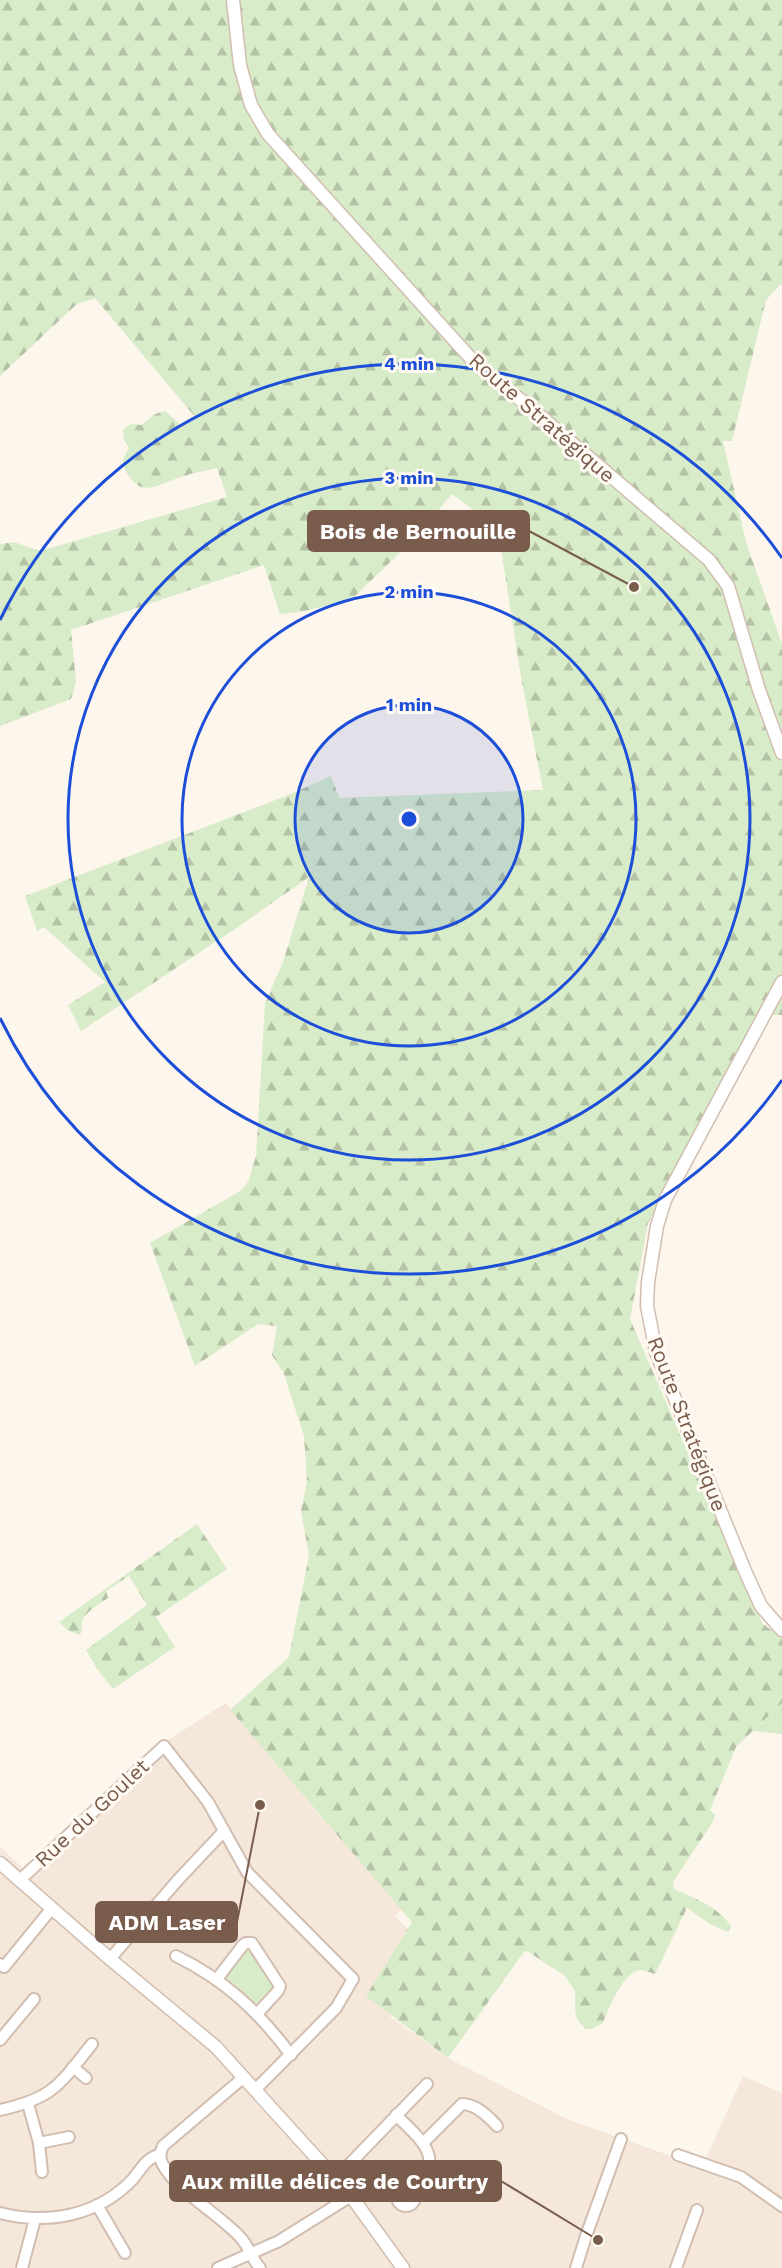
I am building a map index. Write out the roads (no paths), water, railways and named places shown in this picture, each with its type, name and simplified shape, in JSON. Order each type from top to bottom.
[{"type":"street","name":"Route Stratégique","points":[[233,0],[240,65],[251,105],[268,134],[475,363],[709,560],[728,586],[759,690],[782,753]]},
{"type":"street","name":"Route Stratégique","points":[[782,982],[665,1200],[652,1248],[647,1306],[656,1352],[742,1563],[761,1606],[782,1630]]},
{"type":"street","name":"Rue du Goulet","points":[[20,1880],[164,1746],[208,1802],[224,1831]]},
{"type":"street","points":[[110,1959],[177,1881],[224,1831],[247,1872],[353,1979],[336,2008],[255,2090]]},
{"type":"street","points":[[0,1863],[110,1959],[206,2038],[336,2178],[403,2268]]},
{"type":"street","points":[[0,1964],[4,1967],[52,1908]]},
{"type":"street","points":[[217,1979],[243,1945],[246,1942],[252,1943],[280,1986],[257,2014]]},
{"type":"street","points":[[176,1956],[217,1979],[257,2014],[291,2055]]},
{"type":"street","points":[[0,2040],[34,1999]]},
{"type":"street","points":[[0,2110],[28,2103],[52,2091],[92,2044]]},
{"type":"street","points":[[73,2067],[86,2078]]},
{"type":"street","points":[[244,2077],[163,2146],[160,2155],[161,2162],[175,2179],[243,2240],[249,2254],[261,2268]]},
{"type":"street","points":[[336,2178],[427,2084]]},
{"type":"street","points":[[28,2103],[39,2143],[42,2172]]},
{"type":"street","points":[[424,2142],[462,2104],[486,2114],[497,2126]]},
{"type":"street","points":[[396,2115],[424,2142],[429,2154],[429,2169],[422,2183],[412,2191]]},
{"type":"street","points":[[39,2143],[69,2137]]},
{"type":"street","points":[[576,2268],[621,2139]]},
{"type":"street","points":[[0,2213],[35,2218],[71,2215],[97,2205],[124,2187],[151,2157],[160,2155]]},
{"type":"street","points":[[678,2155],[741,2176],[782,2206]]},
{"type":"street","points":[[218,2268],[279,2241],[351,2196]]},
{"type":"street","points":[[97,2205],[125,2253]]},
{"type":"street","points":[[676,2268],[697,2210]]},
{"type":"street","points":[[22,2268],[35,2218]]},
{"type":"place","name":"Bois de Bernouille","points":[[634,587]]},
{"type":"place","name":"ADM Laser","points":[[260,1805]]},
{"type":"place","name":"Aux mille délices de Courtry","points":[[598,2240]]}]
